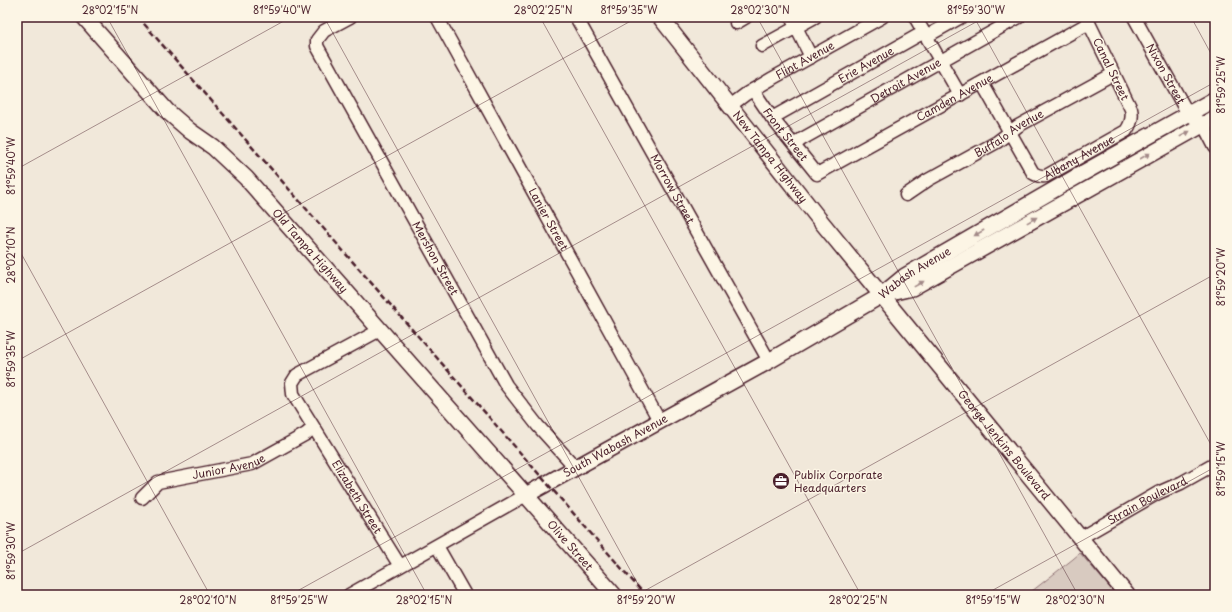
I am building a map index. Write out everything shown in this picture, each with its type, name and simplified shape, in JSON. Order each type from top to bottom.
[{"type":"main road","name":"Old Tampa Highway","points":[[84,17],[167,111],[190,131],[213,147],[246,178],[526,495]]},
{"type":"main road","name":"New Tampa Highway","points":[[660,17],[819,219],[882,295]]},
{"type":"main road","name":"Wabash Avenue","points":[[882,295],[905,276],[1215,99]]},
{"type":"main road","name":"Wabash Avenue","points":[[882,295],[912,288],[1209,121]]},
{"type":"main road","points":[[1083,173],[1091,187]]},
{"type":"main road","name":"South Wabash Avenue","points":[[526,495],[769,361],[882,295]]},
{"type":"main road","name":"George Jenkins Boulevard","points":[[882,295],[1127,595]]},
{"type":"main road","name":"Olive Street","points":[[526,495],[614,595]]},
{"type":"street","name":"Mershon Street","points":[[350,17],[324,31],[317,40],[317,46],[506,386],[538,426],[576,468]]},
{"type":"street","name":"Lanier Street","points":[[437,17],[660,422]]},
{"type":"street","name":"Morrow Street","points":[[576,17],[769,361]]},
{"type":"street","points":[[762,46],[793,22],[815,17]]},
{"type":"street","name":"Flint Avenue","points":[[730,106],[753,90],[882,17]]},
{"type":"street","points":[[915,17],[942,61],[960,95]]},
{"type":"street","name":"Erie Avenue","points":[[772,118],[917,36],[924,33],[929,35],[961,17]]},
{"type":"street","name":"Detroit Avenue","points":[[794,145],[802,139],[1019,17]]},
{"type":"street","name":"Nixon Street","points":[[1134,17],[1188,114],[1209,121]]},
{"type":"street","name":"Canal Street","points":[[1087,20],[1131,109],[1131,122]]},
{"type":"street","name":"Camden Avenue","points":[[820,173],[982,83],[1087,20]]},
{"type":"street","points":[[793,22],[811,57]]},
{"type":"street","name":"Buffalo Avenue","points":[[906,195],[928,180],[997,142],[1010,132],[1113,74]]},
{"type":"street","name":"Albany Avenue","points":[[982,83],[1033,173],[1042,177],[1126,131],[1131,122]]},
{"type":"street","name":"Front Street","points":[[753,90],[772,118],[817,174],[820,173]]},
{"type":"street","points":[[1209,121],[1215,147]]},
{"type":"street","name":"Elizabeth Street","points":[[380,330],[296,375],[293,380],[292,387],[293,394],[400,566]]},
{"type":"street","name":"Junior Avenue","points":[[142,498],[158,482],[252,464],[314,428]]},
{"type":"street","name":"Strain Boulevard","points":[[1080,538],[1215,464]]},
{"type":"street","name":"South Wabash Avenue","points":[[349,595],[526,495]]},
{"type":"street","points":[[438,546],[465,595]]},
{"type":"shaded area","points":[[1080,553],[1116,595],[1027,595],[1073,559]]},
{"type":"railway","points":[[138,17],[645,595]]},
{"type":"place","name":"Publix Corporate Headquarters","points":[[781,481]]}]
